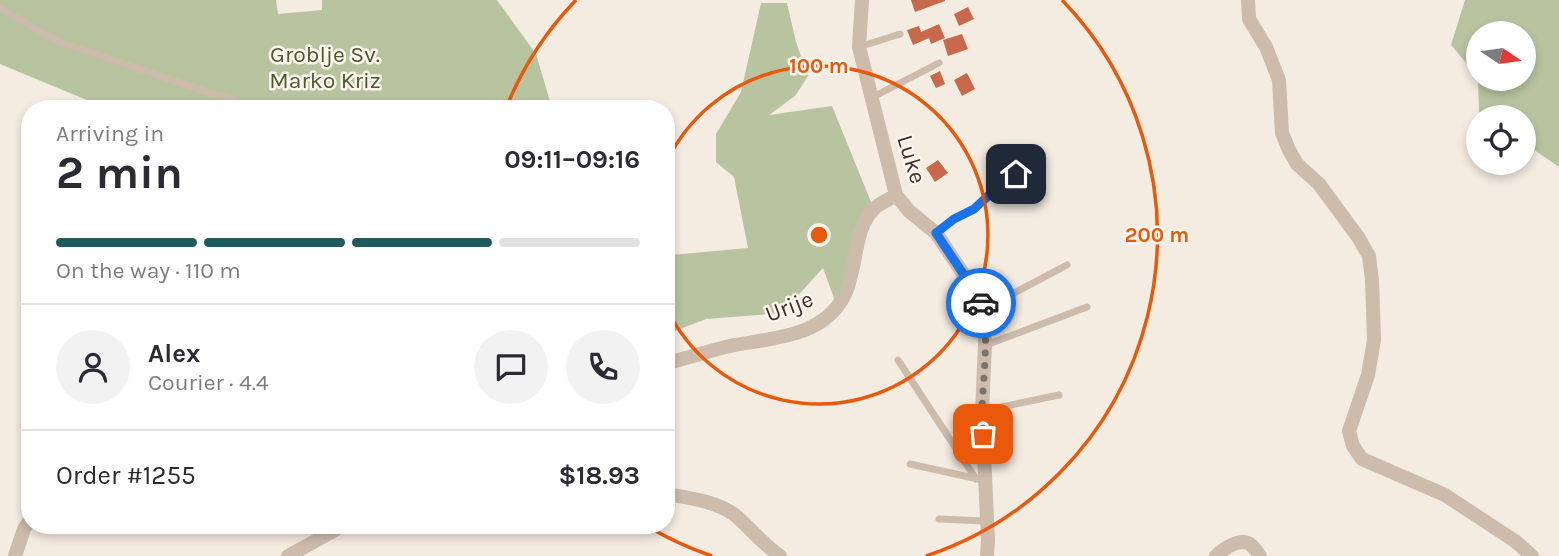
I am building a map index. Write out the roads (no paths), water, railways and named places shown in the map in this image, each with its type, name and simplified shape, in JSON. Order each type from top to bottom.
[{"type":"street","name":"Luke","points":[[862,0],[859,47],[896,195],[909,211],[936,233],[984,309],[981,480],[988,556]]},
{"type":"street","points":[[1248,0],[1249,19],[1266,47],[1279,80],[1282,133],[1289,150],[1297,164],[1319,184],[1369,256],[1374,340],[1368,374],[1349,431],[1353,446],[1362,459],[1445,495],[1516,541],[1532,556]]},
{"type":"street","name":"Urije","points":[[675,361],[729,347],[786,337],[812,327],[830,316],[848,288],[861,232],[868,217],[877,206],[896,195]]},
{"type":"street","points":[[675,496],[711,503],[733,514],[780,556]]},
{"type":"street","points":[[15,556],[22,534]]},
{"type":"street","points":[[288,556],[328,534]]},
{"type":"street","points":[[1216,556],[1237,543],[1246,542],[1260,556]]},
{"type":"lane","points":[[0,8],[57,41],[234,99]]},
{"type":"lane","points":[[859,47],[900,34]]},
{"type":"lane","points":[[871,98],[939,64]]},
{"type":"lane","points":[[936,233],[954,219],[974,209],[1016,174]]},
{"type":"lane","points":[[984,309],[1067,265]]},
{"type":"lane","points":[[985,345],[1087,307]]},
{"type":"lane","points":[[898,360],[981,480]]},
{"type":"lane","points":[[982,411],[1059,395]]},
{"type":"lane","points":[[910,464],[981,480]]},
{"type":"lane","points":[[939,519],[986,521]]},
{"type":"park label","name":"Groblje Sv. Marko Kriz","points":[[325,67]]}]
